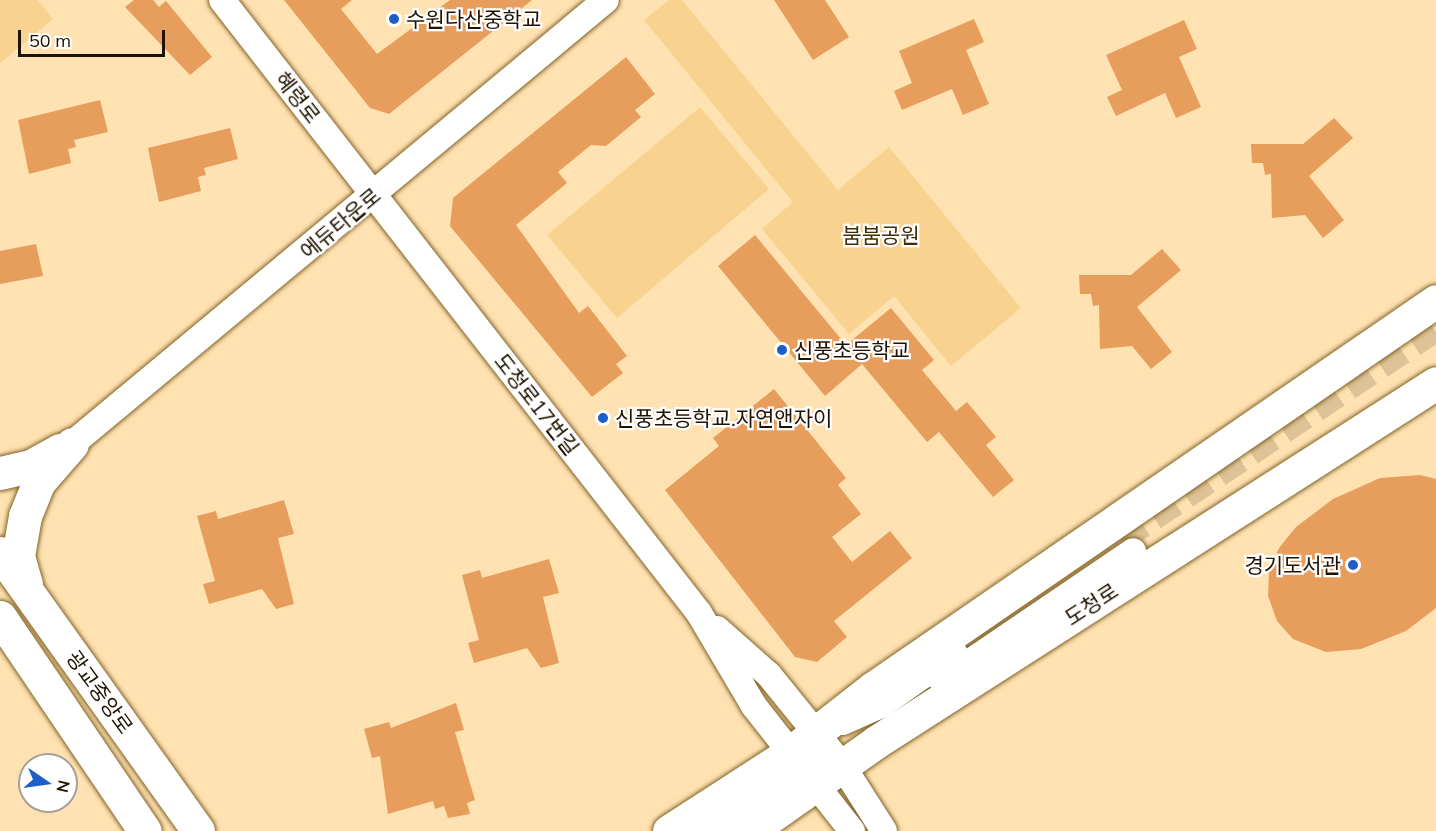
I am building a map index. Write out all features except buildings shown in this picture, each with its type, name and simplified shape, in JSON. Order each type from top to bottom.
[{"type":"main road","name":"도청로","points":[[830,751],[873,688],[1436,301]]},
{"type":"main road","name":"도청로","points":[[750,831],[802,770],[830,751],[1436,383]]},
{"type":"main road","points":[[0,473],[31,466],[72,444]]},
{"type":"main road","points":[[28,591],[18,556],[25,516],[39,482],[72,444]]},
{"type":"main road","name":"광교중앙로","points":[[0,553],[198,831]]},
{"type":"main road","name":"광교중앙로","points":[[0,617],[145,831]]},
{"type":"main road","points":[[669,831],[802,770]]},
{"type":"street","name":"혜령로","points":[[222,0],[375,195]]},
{"type":"street","name":"에듀타운로","points":[[72,444],[375,195],[606,0]]},
{"type":"street","name":"도청로17번길","points":[[375,195],[699,613],[754,706],[852,831]]},
{"type":"street","points":[[830,751],[881,705],[1127,545]]},
{"type":"street","name":"도청로17번길","points":[[699,613],[769,675],[830,751],[884,831]]},
{"type":"street","points":[[710,831],[802,770]]},
{"type":"green space","points":[[0,0],[38,0],[53,19],[0,63]]},
{"type":"green space","name":"붐붐공원","points":[[669,0],[682,0],[838,190],[889,147],[1021,308],[951,366],[894,296],[849,334],[762,229],[793,202],[644,20]]},
{"type":"green space","points":[[700,107],[769,189],[617,318],[547,235]]},
{"type":"tunnel","points":[[1121,539],[1436,329]]},
{"type":"place","name":"수원다산중학교","points":[[394,19]]},
{"type":"place","name":"신풍초등학교","points":[[782,350]]},
{"type":"place","name":"신풍초등학교.자연앤자이","points":[[603,418]]},
{"type":"place","name":"경기도서관","points":[[1353,565]]}]
